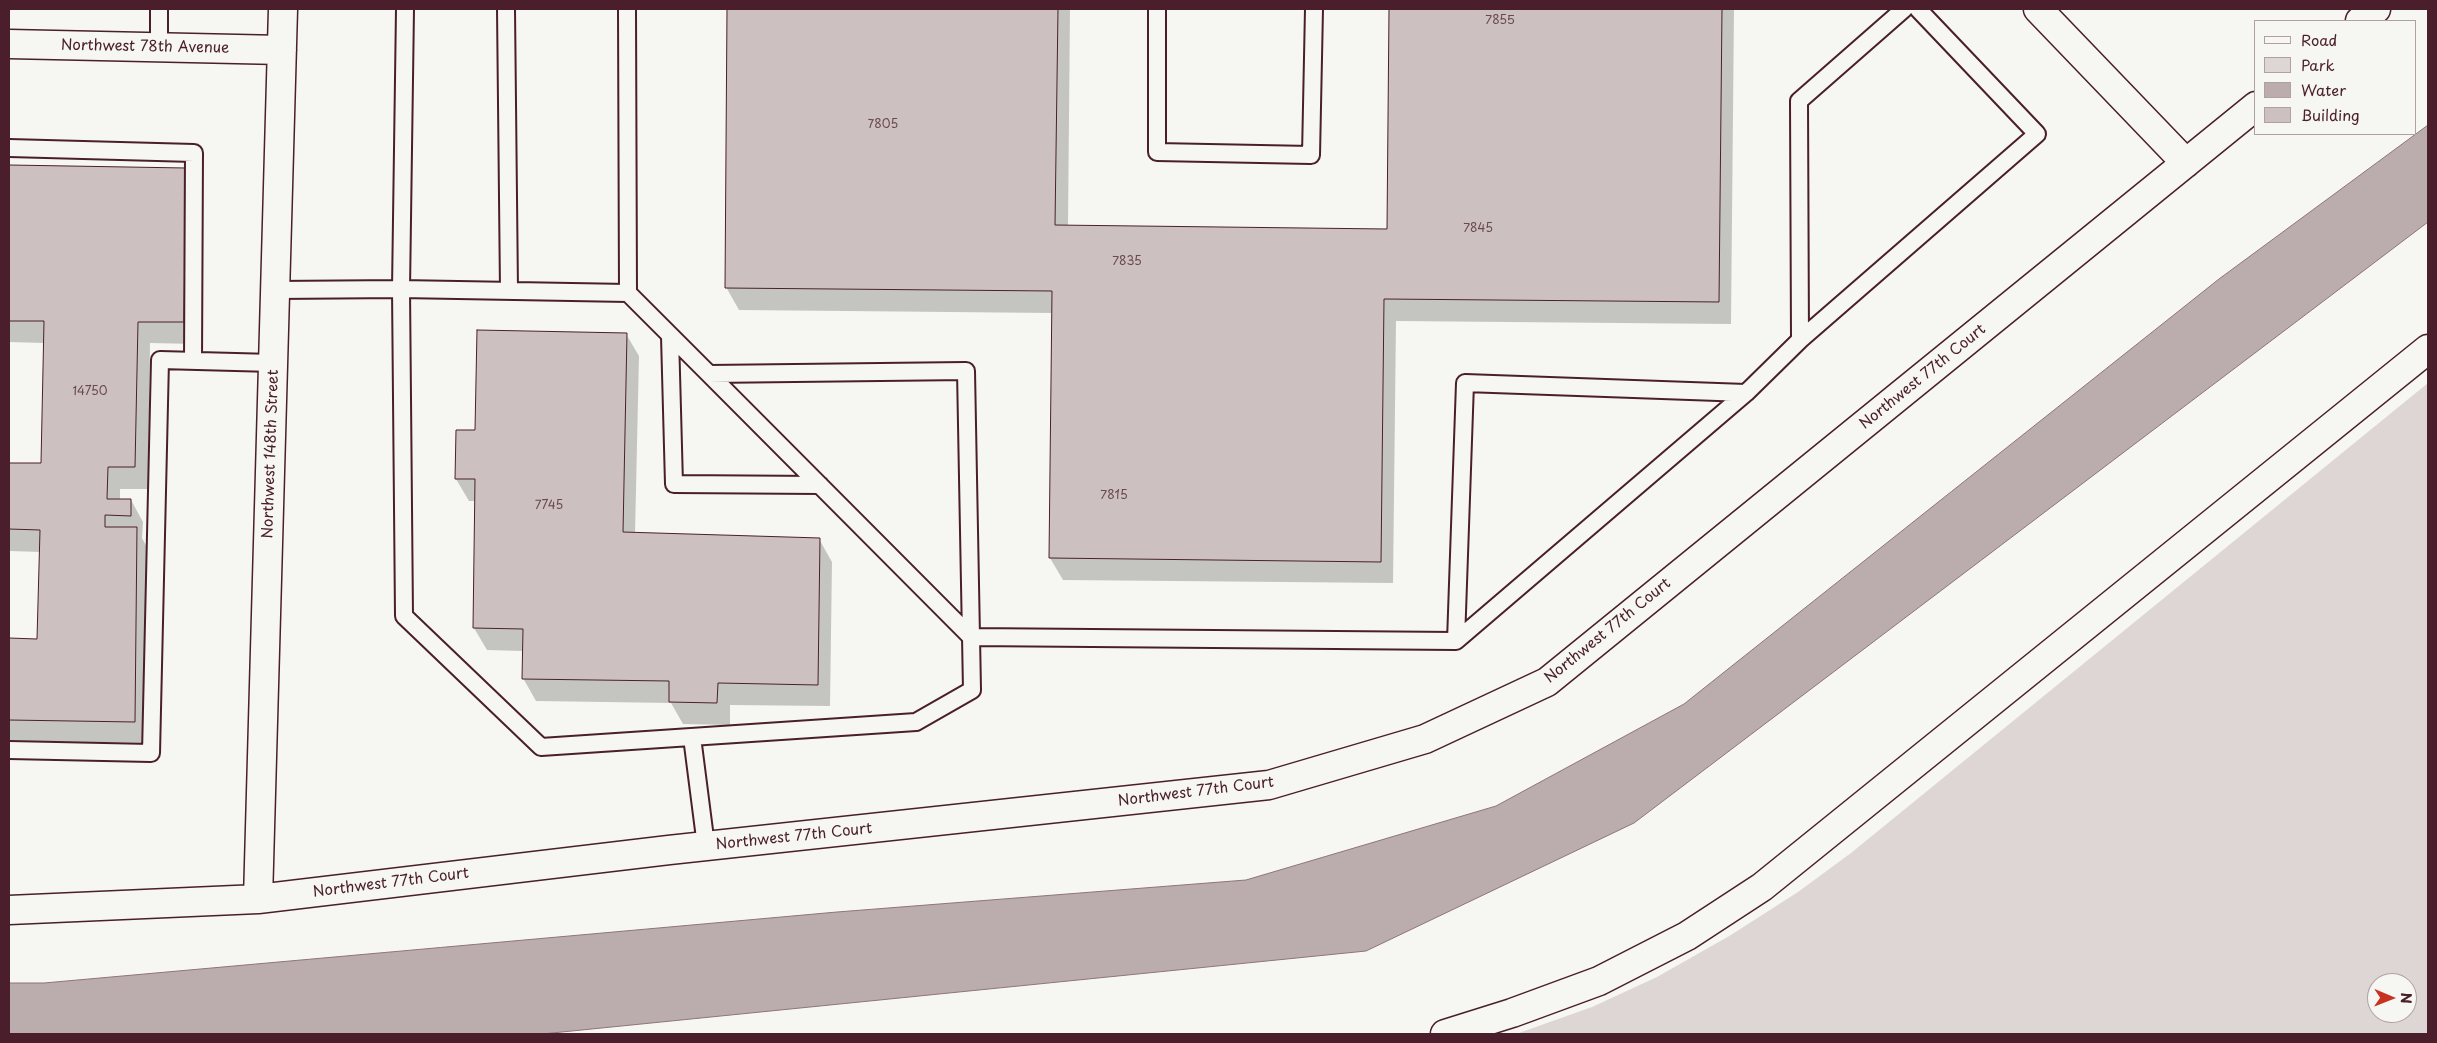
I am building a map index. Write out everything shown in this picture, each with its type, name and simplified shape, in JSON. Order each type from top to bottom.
[{"type":"main road","name":"Northwest 148th Street","points":[[258,899],[283,9]]},
{"type":"main road","points":[[2038,9],[2186,163]]},
{"type":"main road","points":[[2361,20],[2376,9]]},
{"type":"main road","name":"Northwest 78th Avenue","points":[[9,44],[282,50]]},
{"type":"main road","name":"Northwest 77th Court","points":[[9,910],[258,899],[706,846],[1269,785],[1425,739],[1547,682],[2254,108]]},
{"type":"main road","points":[[1445,1034],[1512,1013],[1600,981],[1687,936],[1762,887],[2428,349]]},
{"type":"lane","points":[[159,9],[159,47]]},
{"type":"lane","points":[[405,9],[402,289],[404,616],[541,747],[916,722],[972,690],[966,371],[709,374]]},
{"type":"lane","points":[[506,9],[509,291]]},
{"type":"lane","points":[[627,9],[628,293],[971,637],[1456,641],[1746,393],[1800,340],[2037,134],[1918,9]]},
{"type":"lane","points":[[1157,9],[1157,152],[1311,155],[1314,9]]},
{"type":"lane","points":[[1800,340],[1799,101],[1904,9]]},
{"type":"lane","points":[[9,148],[194,153],[193,361]]},
{"type":"lane","points":[[275,290],[402,289],[628,293]]},
{"type":"lane","points":[[670,336],[674,484],[820,485]]},
{"type":"lane","points":[[9,750],[151,753],[160,360],[273,363]]},
{"type":"lane","points":[[1456,641],[1465,384],[1746,393]]},
{"type":"lane","points":[[692,737],[706,846]]},
{"type":"green space","points":[[2428,383],[2428,1034],[1516,1034],[1592,1007],[1657,977],[1731,935],[1798,892],[1851,853]]},
{"type":"water","points":[[2428,125],[2428,222],[1634,823],[1366,951],[542,1034],[9,1034],[9,983],[44,983],[837,912],[1246,880],[1496,806],[1684,704],[2219,279],[2414,135],[2417,135]]},
{"type":"building","points":[[727,9],[1058,9],[1055,225],[1387,229],[1389,9],[1722,9],[1719,302],[1384,299],[1381,562],[1049,558],[1052,291],[725,288]]},
{"type":"building","points":[[9,165],[186,168],[184,322],[138,322],[135,467],[108,467],[107,499],[131,499],[131,516],[105,515],[105,527],[137,527],[135,722],[9,720],[9,638],[37,639],[40,530],[9,529],[9,463],[41,463],[44,321],[9,321]]},
{"type":"building","points":[[477,330],[627,333],[623,532],[820,538],[818,685],[718,683],[717,703],[669,702],[669,681],[522,679],[523,629],[473,628],[475,479],[455,479],[456,430],[475,430]]}]
